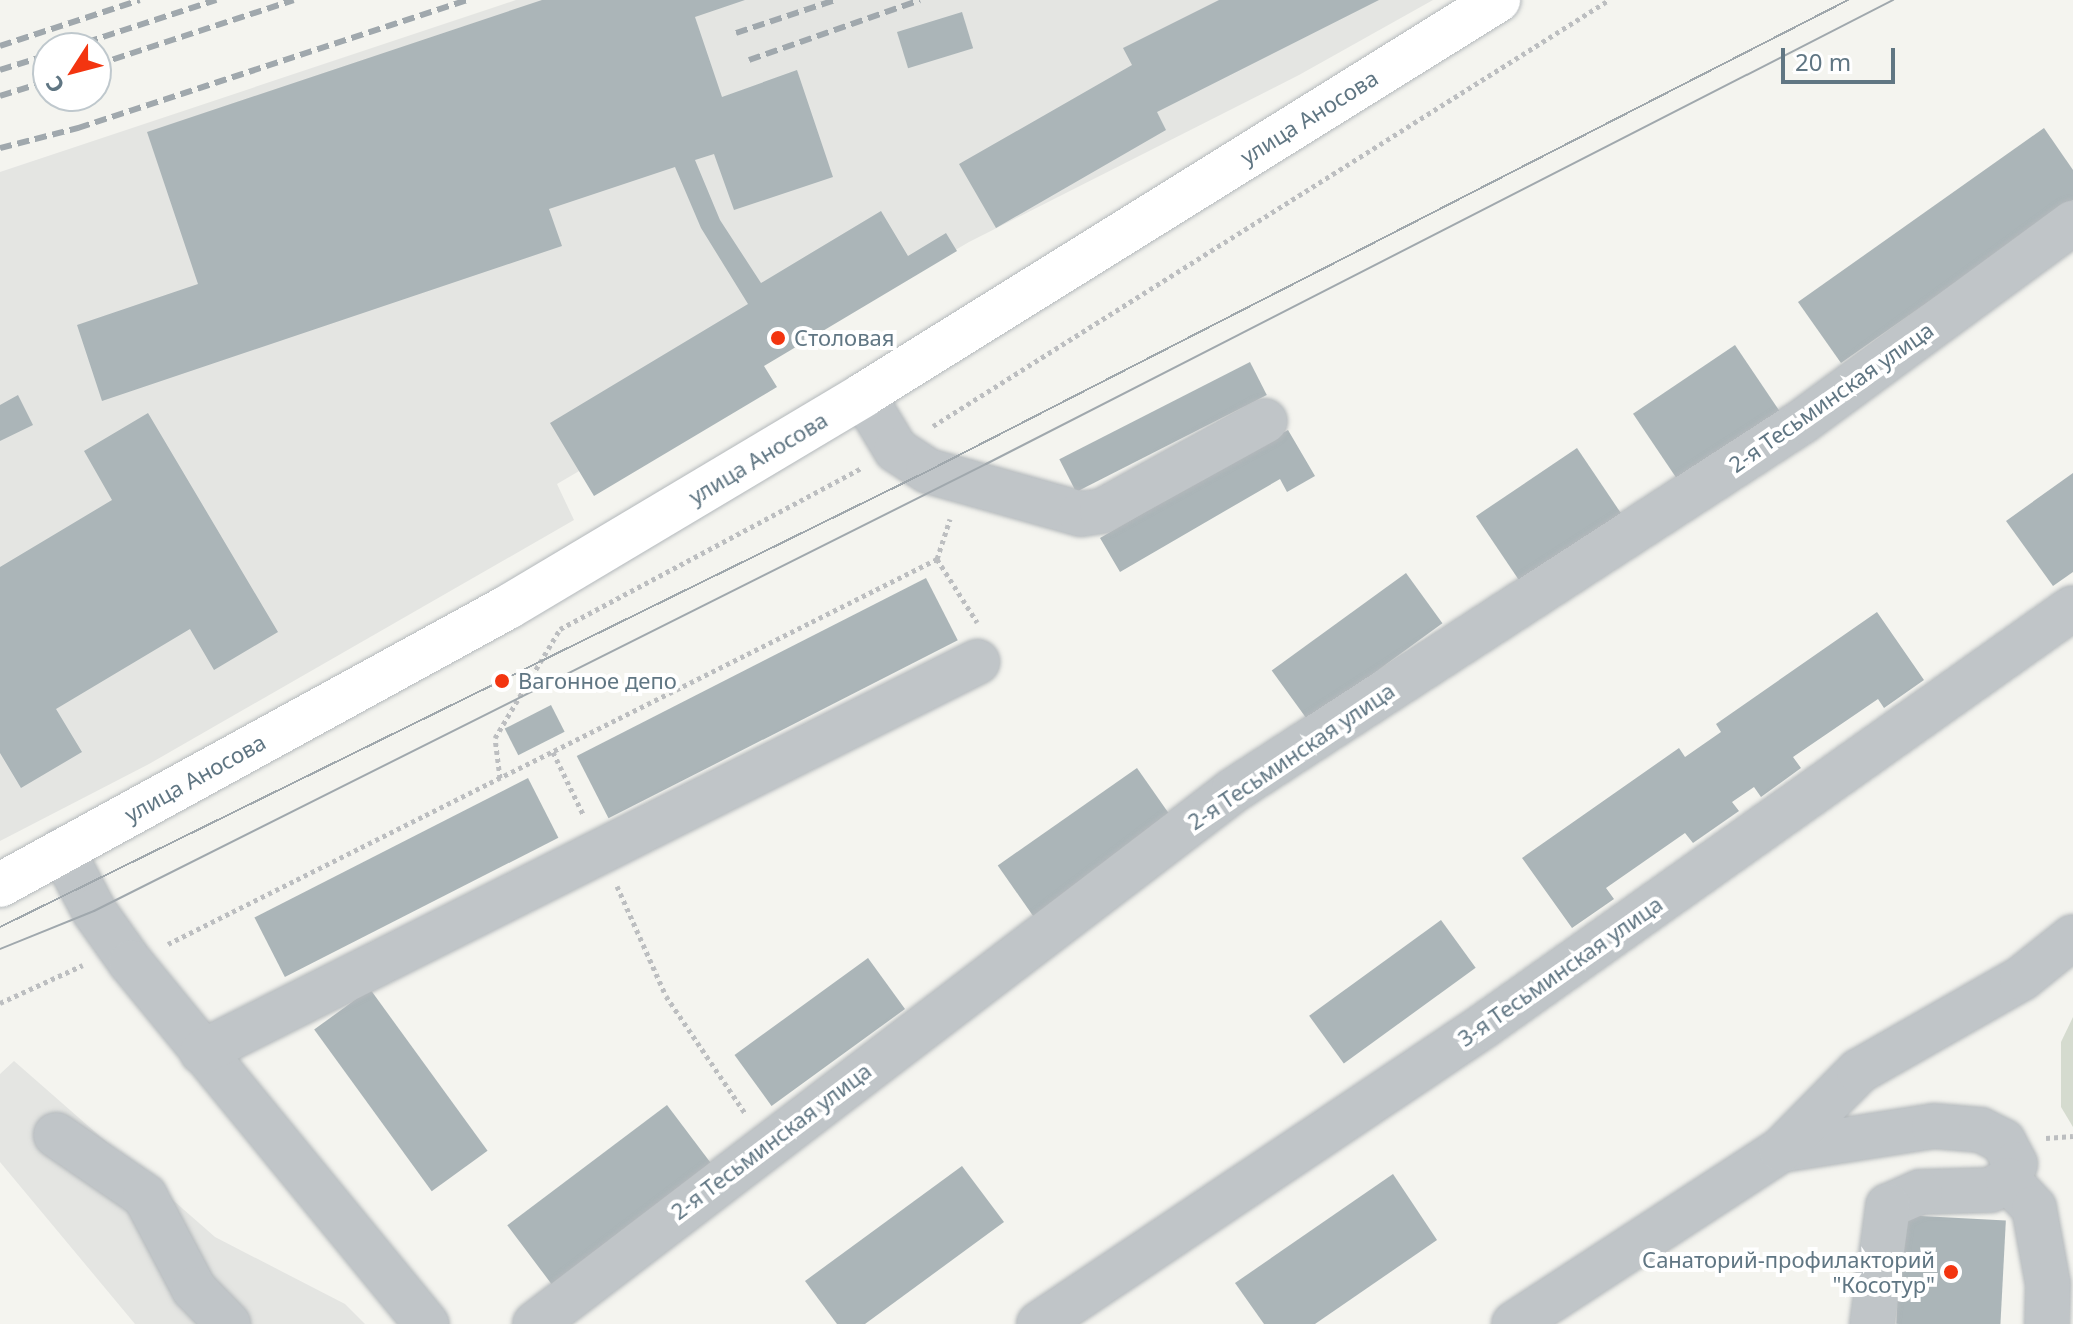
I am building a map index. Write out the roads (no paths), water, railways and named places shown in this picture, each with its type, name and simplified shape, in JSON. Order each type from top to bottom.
[{"type":"main road","name":"улица Аносова","points":[[0,885],[508,607],[863,395],[1498,0]]},
{"type":"street","name":"2-я Тесьминская улица","points":[[535,1324],[1234,790],[1803,421],[2073,223]]},
{"type":"street","points":[[863,395],[896,450],[928,471],[1081,514],[1102,511],[1265,421]]},
{"type":"street","name":"3-я Тесьминская улица","points":[[1039,1324],[1482,1027],[2073,608]]},
{"type":"street","points":[[202,1052],[977,662]]},
{"type":"street","points":[[62,850],[94,911],[131,963],[427,1324]]},
{"type":"street","points":[[1514,1324],[1781,1150],[1859,1071],[2022,978],[2073,937]]},
{"type":"street","points":[[1781,1150],[1934,1126],[1981,1130],[2003,1141],[2015,1164],[2008,1180],[1991,1190],[1920,1192],[1888,1206],[1879,1243],[1872,1324]]},
{"type":"street","points":[[56,1135],[145,1196],[194,1289],[228,1324]]},
{"type":"street","points":[[2008,1180],[2034,1208],[2048,1284],[2047,1324]]},
{"type":"tram line","points":[[0,927],[928,471],[1848,0]]},
{"type":"tram line","points":[[0,949],[94,911],[986,464],[1893,0]]},
{"type":"railway","points":[[0,46],[140,0]]},
{"type":"railway","points":[[112,34],[216,0]]},
{"type":"railway","points":[[112,60],[294,0]]},
{"type":"railway","points":[[0,148],[78,128],[468,0]]},
{"type":"railway","points":[[736,33],[835,0]]},
{"type":"railway","points":[[749,60],[920,0]]},
{"type":"railway","points":[[0,70],[32,60]]},
{"type":"railway","points":[[0,96],[32,86]]},
{"type":"place","name":"Столовая","points":[[778,338]]},
{"type":"place","name":"Вагонное депо","points":[[502,681]]},
{"type":"place","name":"Санаторий-профилакторий \"Косотур\"","points":[[1951,1272]]}]
